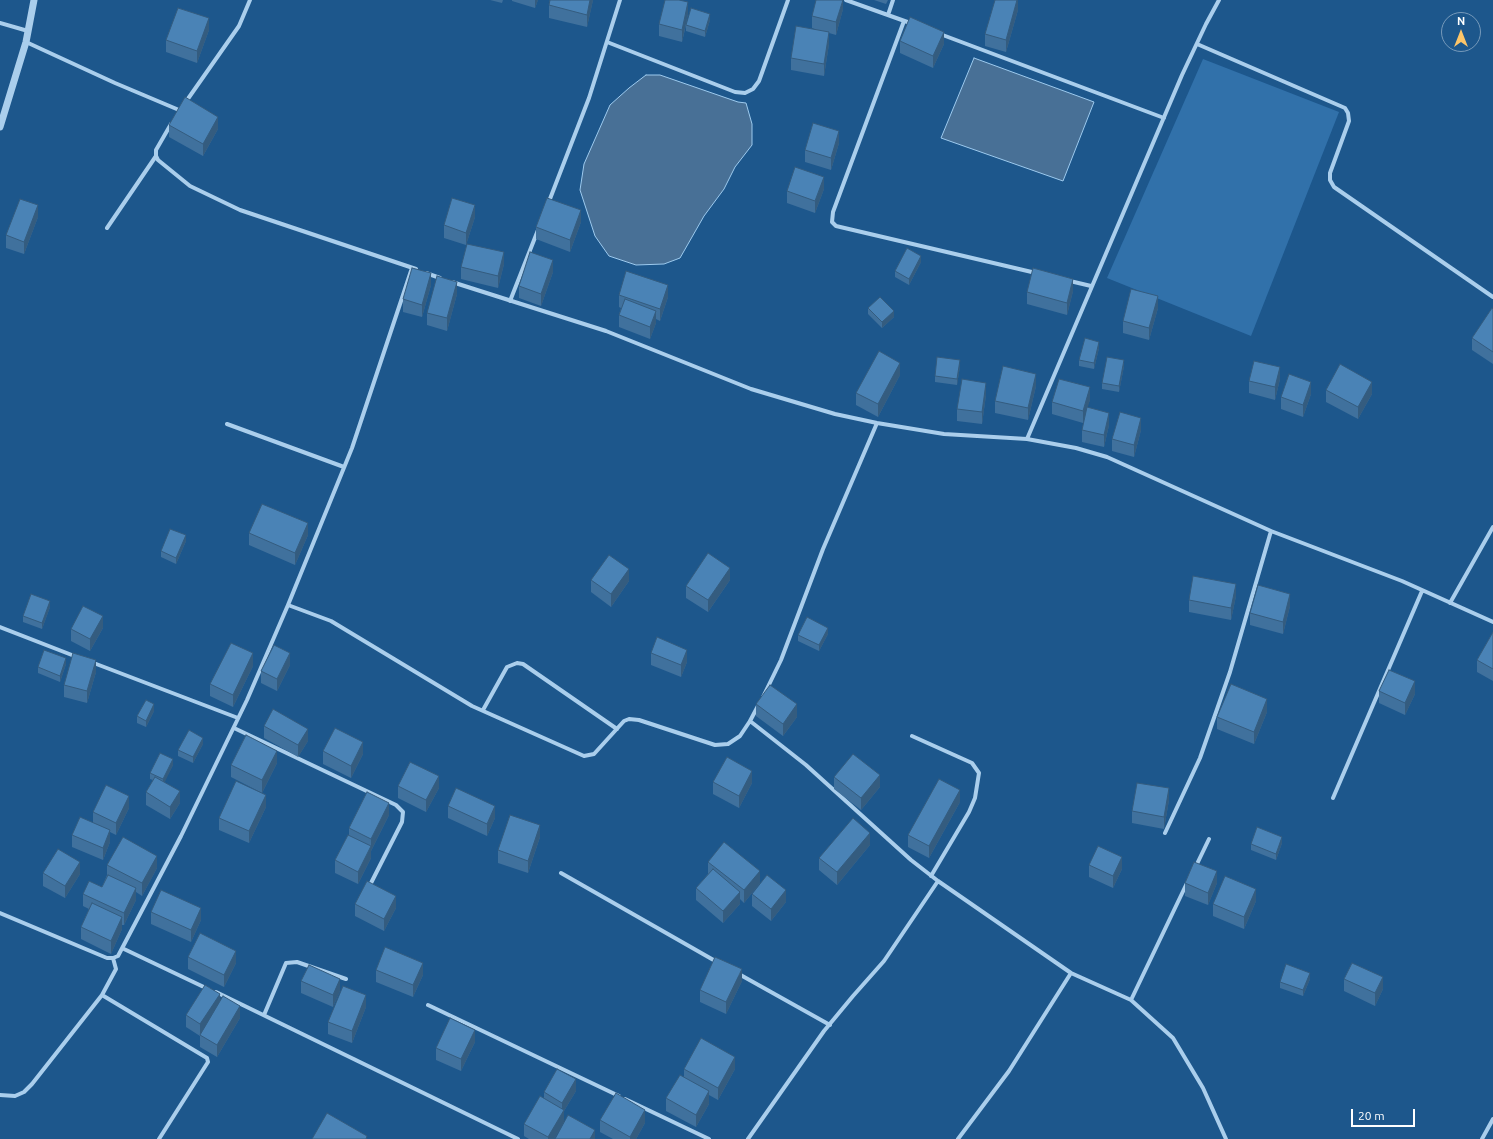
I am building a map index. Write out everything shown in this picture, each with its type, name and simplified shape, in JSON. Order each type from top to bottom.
[{"type":"street","points":[[0,127],[29,31],[34,0]]},
{"type":"street","points":[[250,0],[239,26],[179,110],[156,150],[158,160],[190,186],[240,210],[510,301],[606,331],[751,389],[834,414],[944,434],[1026,438],[1076,448],[1107,457],[1271,531],[1422,591],[1493,622]]},
{"type":"street","points":[[547,207],[589,98],[620,0]]},
{"type":"street","points":[[607,42],[735,92],[745,93],[753,89],[759,81],[788,0]]},
{"type":"street","points":[[846,0],[919,27]]},
{"type":"street","points":[[888,15],[893,0]]},
{"type":"street","points":[[1026,438],[1090,286],[1164,118],[1206,24],[1219,0]]},
{"type":"street","points":[[904,21],[833,212],[832,222],[836,226],[1044,275]]},
{"type":"street","points":[[0,23],[29,31]]},
{"type":"street","points":[[934,32],[1164,118]]},
{"type":"street","points":[[26,42],[115,83],[179,110]]},
{"type":"street","points":[[1197,44],[1345,108],[1348,113],[1348,121],[1330,173],[1330,180],[1334,187],[1493,297]]},
{"type":"street","points":[[107,228],[156,156]]},
{"type":"street","points":[[510,301],[541,221]]},
{"type":"street","points":[[0,913],[107,958],[118,956],[124,949],[234,728],[288,605],[344,467],[412,268]]},
{"type":"street","points":[[1067,281],[1090,286]]},
{"type":"street","points":[[288,605],[331,621],[472,706],[584,756],[594,754],[624,721],[633,719],[715,745],[728,744],[740,736],[750,721],[781,660],[823,549],[877,423]]},
{"type":"street","points":[[227,424],[344,467]]},
{"type":"street","points":[[1450,603],[1493,527]]},
{"type":"street","points":[[1165,833],[1200,758],[1230,672],[1271,531]]},
{"type":"street","points":[[1333,798],[1422,591]]},
{"type":"street","points":[[0,627],[238,718]]},
{"type":"street","points":[[483,710],[507,667],[517,663],[523,664],[617,729]]},
{"type":"street","points":[[750,721],[806,765],[911,860],[931,876],[1071,973],[1131,1000],[1173,1038],[1203,1088],[1226,1139]]},
{"type":"street","points":[[234,728],[400,808],[402,812],[402,822],[370,885]]},
{"type":"street","points":[[912,736],[972,763],[979,773],[975,798],[969,812],[931,876]]},
{"type":"street","points":[[1192,874],[1209,839]]},
{"type":"street","points":[[561,873],[721,964]]},
{"type":"street","points":[[748,1139],[830,1025],[884,961],[938,881]]},
{"type":"street","points":[[1131,1000],[1188,881]]},
{"type":"street","points":[[124,949],[264,1015],[518,1139]]},
{"type":"street","points":[[0,1095],[14,1096],[24,1092],[102,995],[116,969],[113,958]]},
{"type":"street","points":[[264,1015],[286,963],[296,962],[346,979]]},
{"type":"street","points":[[734,972],[830,1025]]},
{"type":"street","points":[[958,1139],[1009,1071],[1071,973]]},
{"type":"street","points":[[102,995],[207,1058],[208,1062],[159,1139]]},
{"type":"street","points":[[428,1005],[709,1139]]},
{"type":"street","points":[[1482,1139],[1493,1119]]},
{"type":"shaded area","points":[[974,58],[1094,102],[1063,181],[941,138]]},
{"type":"shaded area","points":[[1203,59],[1339,112],[1251,336],[1107,278]]},
{"type":"shaded area","points":[[646,75],[660,75],[738,102],[746,103],[752,124],[752,145],[735,167],[724,189],[704,216],[680,258],[664,264],[636,265],[609,256],[595,236],[580,190],[584,164],[610,105]]},
{"type":"building","points":[[550,0],[590,0],[587,15],[549,5]]},
{"type":"building","points":[[665,0],[679,0],[688,2],[682,30],[659,24]]},
{"type":"building","points":[[816,0],[843,0],[836,22],[812,16]]},
{"type":"building","points":[[995,0],[1017,0],[1006,40],[985,34]]},
{"type":"building","points":[[178,8],[209,18],[197,51],[166,40]]},
{"type":"building","points":[[691,8],[710,14],[705,31],[686,25]]},
{"type":"building","points":[[910,17],[944,32],[933,56],[900,41]]},
{"type":"building","points":[[796,26],[829,32],[824,64],[791,58]]},
{"type":"building","points":[[185,97],[218,117],[203,144],[169,125]]},
{"type":"building","points":[[813,123],[839,131],[831,158],[805,150]]},
{"type":"building","points":[[795,167],[824,177],[815,201],[787,191]]},
{"type":"building","points":[[452,198],[475,205],[466,233],[444,225]]},
{"type":"building","points":[[547,198],[581,210],[570,240],[536,227]]},
{"type":"building","points":[[20,199],[38,205],[24,242],[6,235]]},
{"type":"building","points":[[467,244],[504,252],[498,276],[461,267]]},
{"type":"building","points":[[907,248],[921,256],[909,279],[895,271]]},
{"type":"building","points":[[530,252],[553,260],[541,294],[519,286]]},
{"type":"building","points":[[412,268],[431,273],[422,305],[403,299]]},
{"type":"building","points":[[1033,268],[1073,279],[1067,303],[1027,292]]},
{"type":"building","points":[[626,271],[668,285],[660,309],[619,295]]},
{"type":"building","points":[[437,276],[457,282],[447,318],[427,313]]},
{"type":"building","points":[[1131,289],[1158,296],[1149,328],[1123,321]]},
{"type":"building","points":[[880,297],[894,311],[882,322],[868,308]]},
{"type":"building","points":[[625,299],[656,311],[650,327],[619,315]]},
{"type":"building","points":[[1492,308],[1493,309],[1493,352],[1472,338]]},
{"type":"building","points":[[1085,338],[1099,342],[1094,363],[1079,360]]},
{"type":"building","points":[[879,351],[900,363],[878,404],[856,393]]},
{"type":"building","points":[[937,357],[960,360],[957,379],[935,376]]},
{"type":"building","points":[[1107,357],[1124,360],[1119,386],[1102,383]]},
{"type":"building","points":[[1254,361],[1280,367],[1275,387],[1249,381]]},
{"type":"building","points":[[1340,364],[1372,382],[1358,407],[1326,390]]},
{"type":"building","points":[[1003,366],[1036,374],[1028,408],[995,401]]},
{"type":"building","points":[[1289,374],[1311,382],[1303,405],[1281,397]]},
{"type":"building","points":[[962,379],[986,383],[982,412],[957,409]]},
{"type":"building","points":[[1059,379],[1090,387],[1083,411],[1052,402]]},
{"type":"building","points":[[1087,407],[1109,413],[1104,435],[1082,430]]},
{"type":"building","points":[[1120,412],[1141,418],[1134,445],[1112,439]]},
{"type":"building","points":[[262,504],[308,523],[295,553],[249,533]]},
{"type":"building","points":[[170,529],[186,535],[176,558],[161,551]]},
{"type":"building","points":[[708,553],[730,568],[708,600],[686,586]]},
{"type":"building","points":[[609,555],[629,569],[611,594],[591,580]]},
{"type":"building","points":[[1193,576],[1236,584],[1231,608],[1189,600]]},
{"type":"building","points":[[1258,585],[1290,594],[1283,622],[1250,613]]},
{"type":"building","points":[[31,594],[50,601],[42,623],[23,616]]},
{"type":"building","points":[[83,606],[103,616],[90,639],[71,629]]},
{"type":"building","points":[[807,617],[828,628],[819,645],[798,635]]},
{"type":"building","points":[[1493,632],[1493,669],[1477,660]]},
{"type":"building","points":[[657,637],[687,650],[681,665],[651,653]]},
{"type":"building","points":[[231,643],[253,653],[233,695],[210,684]]},
{"type":"building","points":[[274,645],[290,653],[277,679],[261,671]]},
{"type":"building","points":[[44,650],[66,658],[60,676],[38,667]]},
{"type":"building","points":[[73,653],[96,660],[87,691],[64,685]]},
{"type":"building","points":[[1389,670],[1415,681],[1405,703],[1379,691]]},
{"type":"building","points":[[1231,684],[1267,699],[1254,732],[1217,717]]},
{"type":"building","points":[[770,685],[797,704],[783,724],[756,704]]},
{"type":"building","points":[[146,700],[154,704],[146,721],[137,716]]},
{"type":"building","points":[[273,709],[308,729],[298,745],[264,726]]},
{"type":"building","points":[[335,728],[363,742],[351,766],[323,751]]},
{"type":"building","points":[[189,730],[203,738],[193,757],[178,750]]},
{"type":"building","points":[[246,735],[277,751],[262,780],[231,765]]},
{"type":"building","points":[[160,753],[173,759],[163,779],[150,773]]},
{"type":"building","points":[[853,754],[880,775],[861,798],[834,777]]},
{"type":"building","points":[[727,757],[752,771],[739,796],[713,782]]},
{"type":"building","points":[[410,762],[439,776],[426,800],[398,786]]},
{"type":"building","points":[[155,777],[180,791],[170,807],[146,792]]},
{"type":"building","points":[[939,779],[960,790],[929,846],[908,835]]},
{"type":"building","points":[[236,781],[266,795],[249,831],[219,818]]},
{"type":"building","points":[[1137,783],[1169,788],[1164,817],[1132,811]]},
{"type":"building","points":[[106,785],[129,796],[116,823],[93,812]]},
{"type":"building","points":[[456,788],[495,806],[487,824],[448,806]]},
{"type":"building","points":[[367,792],[389,803],[371,839],[349,828]]},
{"type":"building","points":[[510,815],[540,825],[528,861],[498,850]]},
{"type":"building","points":[[80,817],[110,830],[103,848],[72,835]]},
{"type":"building","points":[[853,818],[870,833],[837,872],[819,858]]},
{"type":"building","points":[[1257,827],[1282,837],[1276,854],[1251,844]]},
{"type":"building","points":[[348,835],[371,846],[358,872],[335,860]]},
{"type":"building","points":[[123,837],[157,856],[142,883],[107,865]]},
{"type":"building","points":[[724,842],[760,871],[744,890],[708,862]]},
{"type":"building","points":[[1098,846],[1122,857],[1113,876],[1089,865]]},
{"type":"building","points":[[58,849],[80,862],[65,886],[43,873]]},
{"type":"building","points":[[1194,862],[1217,871],[1208,893],[1185,883]]},
{"type":"building","points":[[713,869],[740,892],[723,911],[696,888]]},
{"type":"building","points":[[108,875],[136,888],[124,913],[83,894],[89,881],[102,887]]},
{"type":"building","points":[[767,875],[786,890],[771,909],[752,894]]},
{"type":"building","points":[[1225,876],[1256,889],[1244,917],[1213,904]]},
{"type":"building","points":[[367,881],[396,896],[384,919],[355,904]]},
{"type":"building","points":[[161,890],[201,908],[191,930],[151,912]]},
{"type":"building","points":[[92,903],[122,917],[111,941],[81,927]]},
{"type":"building","points":[[200,933],[236,951],[224,975],[188,957]]},
{"type":"building","points":[[385,947],[423,963],[413,985],[376,970]]},
{"type":"building","points":[[715,957],[742,969],[726,1002],[700,990]]},
{"type":"building","points":[[1352,963],[1383,977],[1375,993],[1344,979]]},
{"type":"building","points":[[1286,964],[1310,973],[1303,990],[1280,982]]},
{"type":"building","points":[[309,965],[340,979],[333,995],[301,981]]},
{"type":"building","points":[[205,985],[220,994],[200,1024],[186,1015]]},
{"type":"building","points":[[343,986],[366,995],[352,1031],[328,1022]]},
{"type":"building","points":[[223,996],[240,1006],[217,1045],[200,1035]]},
{"type":"building","points":[[450,1018],[475,1030],[461,1059],[436,1048]]},
{"type":"building","points":[[701,1038],[735,1057],[718,1088],[684,1069]]},
{"type":"building","points":[[557,1069],[576,1079],[562,1103],[544,1092]]},
{"type":"building","points":[[680,1075],[709,1091],[696,1115],[666,1098]]},
{"type":"building","points":[[616,1093],[645,1110],[630,1137],[600,1120]]},
{"type":"building","points":[[540,1096],[564,1110],[548,1137],[524,1124]]},
{"type":"building","points":[[327,1113],[367,1136],[366,1139],[312,1139]]},
{"type":"building","points":[[568,1115],[595,1130],[590,1139],[555,1139]]}]
